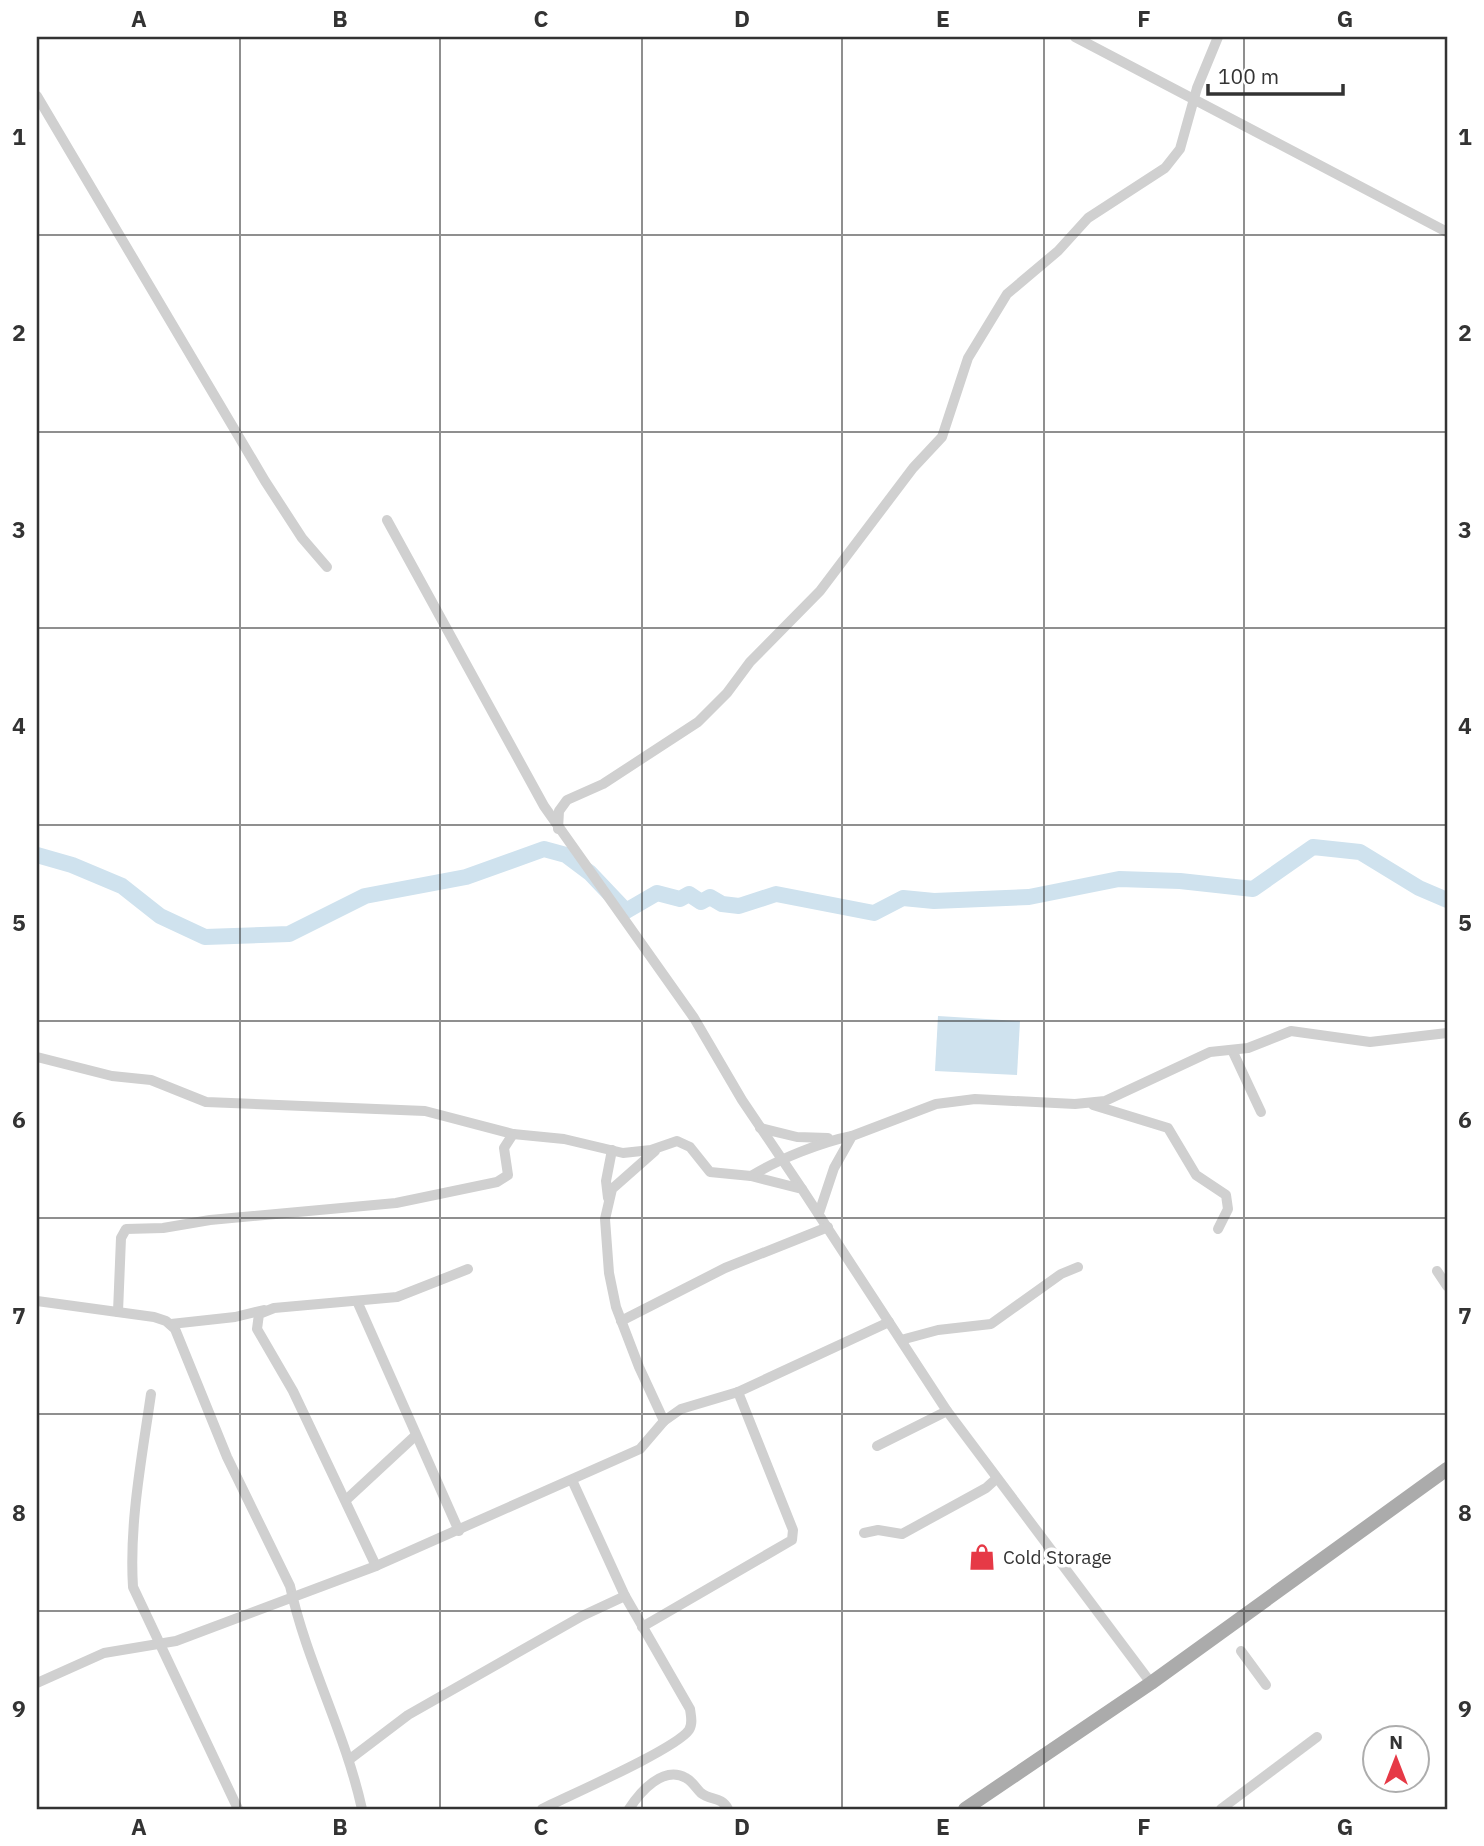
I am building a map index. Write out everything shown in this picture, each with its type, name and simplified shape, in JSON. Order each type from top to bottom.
[{"type":"main road","points":[[965,1809],[1151,1683],[1447,1469]]},
{"type":"street","points":[[1075,37],[1447,232]]},
{"type":"street","points":[[558,829],[559,811],[567,800],[603,784],[698,722],[727,693],[750,662],[820,591],[913,468],[942,437],[950,419],[959,378],[1007,294],[1058,251],[1088,218],[1165,168],[1180,149],[1218,37]]},
{"type":"street","points":[[37,96],[265,481],[302,538],[327,567]]},
{"type":"street","points":[[387,520],[558,829],[694,1018],[760,1128],[828,1227],[947,1411],[1151,1683]]},
{"type":"street","points":[[1091,1104],[1120,1095],[1210,1052],[1258,1045],[1291,1031],[1370,1042],[1447,1033]]},
{"type":"street","points":[[1232,1050],[1261,1112]]},
{"type":"street","points":[[37,1057],[112,1076],[152,1080],[206,1102],[425,1111],[513,1134],[564,1139],[637,1153],[677,1141],[684,1143],[710,1172],[751,1176],[802,1189]]},
{"type":"street","points":[[760,1128],[797,1137],[834,1138],[852,1136],[950,1101],[1091,1104],[1168,1128],[1196,1175],[1226,1195],[1228,1209],[1218,1229]]},
{"type":"street","points":[[118,1312],[121,1238],[126,1229],[163,1228],[210,1220],[396,1203],[497,1182],[508,1175],[505,1148],[513,1134]]},
{"type":"street","points":[[818,1213],[834,1168],[852,1136]]},
{"type":"street","points":[[751,1176],[781,1159],[805,1152],[834,1138]]},
{"type":"street","points":[[608,1201],[618,1182],[662,1146]]},
{"type":"street","points":[[611,1150],[606,1181],[608,1201],[605,1219],[609,1273],[621,1321],[664,1421]]},
{"type":"street","points":[[621,1321],[725,1268],[828,1227]]},
{"type":"street","points":[[901,1340],[938,1330],[991,1324],[1061,1274],[1078,1267]]},
{"type":"street","points":[[37,1301],[154,1317],[171,1324],[235,1317],[264,1310],[397,1297],[468,1269]]},
{"type":"street","points":[[1437,1271],[1447,1286]]},
{"type":"street","points":[[357,1301],[459,1531]]},
{"type":"street","points":[[264,1310],[259,1314],[257,1329],[293,1391],[376,1566]]},
{"type":"street","points":[[37,1683],[104,1653],[176,1641],[376,1566],[459,1531],[640,1449],[654,1437],[664,1421],[681,1409],[738,1392],[889,1322]]},
{"type":"street","points":[[171,1324],[216,1432],[290,1586],[320,1688],[350,1759],[362,1809]]},
{"type":"street","points":[[642,1626],[792,1540],[793,1530],[738,1392]]},
{"type":"street","points":[[151,1394],[138,1480],[133,1587],[238,1809]]},
{"type":"street","points":[[877,1446],[947,1411]]},
{"type":"street","points":[[346,1500],[415,1436]]},
{"type":"street","points":[[864,1533],[878,1530],[902,1534],[986,1488],[996,1479]]},
{"type":"street","points":[[542,1809],[667,1747],[689,1730],[690,1709],[625,1597],[572,1480]]},
{"type":"street","points":[[350,1759],[408,1715],[582,1616],[625,1597]]},
{"type":"street","points":[[1241,1651],[1266,1685]]},
{"type":"street","points":[[1221,1809],[1317,1737]]},
{"type":"street","points":[[629,1809],[655,1781],[676,1774],[686,1777],[702,1794],[721,1800],[728,1809]]},
{"type":"water","points":[[938,1016],[1020,1021],[1017,1075],[935,1071]]},
{"type":"waterway","points":[[37,855],[72,865],[122,886],[160,916],[205,937],[289,934],[365,896],[466,877],[544,849],[566,855],[590,873],[626,911],[657,893],[680,899],[689,894],[701,902],[710,897],[722,904],[739,906],[776,894],[874,913],[903,898],[934,901],[1029,897],[1119,879],[1180,881],[1253,889],[1313,847],[1360,852],[1419,888],[1447,900]]},
{"type":"place","name":"Cold Storage","points":[[982,1557]]}]
